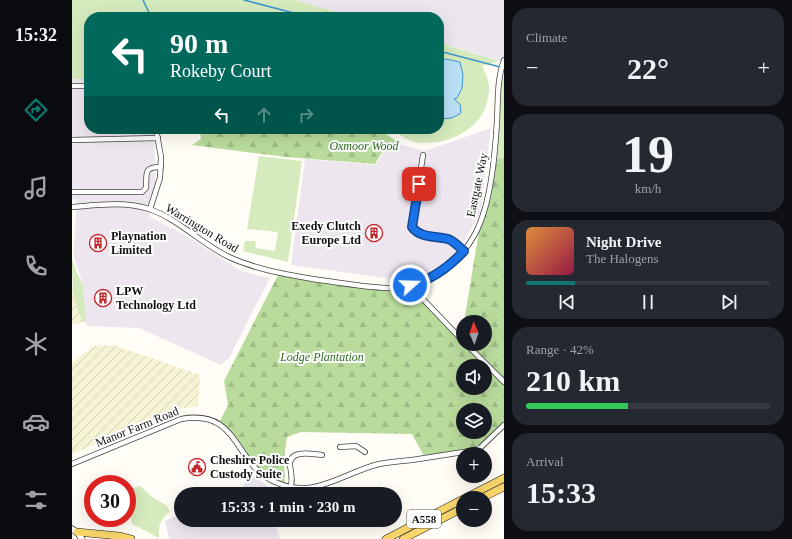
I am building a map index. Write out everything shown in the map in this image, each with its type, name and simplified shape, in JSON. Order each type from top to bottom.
[{"type":"main road","name":"A558","points":[[479,491],[504,478]]},
{"type":"main road","points":[[492,493],[504,487]]},
{"type":"main road","name":"A558","points":[[386,539],[456,503]]},
{"type":"main road","name":"A558","points":[[402,539],[456,512]]},
{"type":"main road","points":[[75,531],[119,536],[131,539]]},
{"type":"street","name":"Eastgate Way","points":[[416,284],[443,270],[464,251],[475,234],[482,219],[489,186],[496,138],[499,75],[504,61]]},
{"type":"street","points":[[72,86],[84,86]]},
{"type":"street","points":[[150,209],[160,178],[161,167],[157,134]]},
{"type":"street","points":[[72,140],[158,138]]},
{"type":"street","points":[[423,155],[412,227],[415,232],[423,235],[450,240],[464,251]]},
{"type":"street","points":[[72,192],[142,192],[146,188],[147,171],[152,167],[161,167]]},
{"type":"street","name":"Warrington Road","points":[[72,207],[120,204],[150,209],[171,220],[227,256],[279,273],[375,288],[398,288],[416,284]]},
{"type":"street","points":[[421,297],[456,334]]},
{"type":"street","points":[[473,351],[504,382]]},
{"type":"street","name":"Manor Farm Road","points":[[72,464],[180,419],[201,417],[219,423],[231,434],[259,472],[274,482],[292,487]]},
{"type":"street","name":"Manor Farm Road","points":[[310,487],[320,486],[379,464],[470,451],[480,448],[504,425]]},
{"type":"street","points":[[340,447],[356,446],[365,452]]},
{"type":"street","points":[[292,487],[290,463],[292,457],[296,454],[322,455]]},
{"type":"street","points":[[72,525],[82,539]]},
{"type":"shaded area","points":[[296,0],[504,0],[504,62],[444,44],[444,12],[336,12]]},
{"type":"shaded area","points":[[72,79],[84,79],[84,134],[154,134],[156,193],[150,217],[185,235],[241,271],[270,278],[229,358],[221,365],[139,328],[86,326],[83,285],[73,254],[76,200],[72,199]]},
{"type":"shaded area","points":[[491,128],[480,214],[450,260],[417,279],[385,278],[291,265],[305,159],[376,165],[384,151],[399,144],[425,151]]},
{"type":"shaded area","points":[[72,287],[76,298],[77,310],[83,322],[72,324]]},
{"type":"shaded area","points":[[113,345],[200,375],[198,406],[171,412],[72,454],[72,363],[94,346]]},
{"type":"shaded area","points":[[252,473],[268,487],[243,487]]},
{"type":"shaded area","points":[[174,517],[174,527],[276,527],[280,539],[169,539],[165,521]]},
{"type":"green space","points":[[72,0],[296,0],[336,12],[84,12],[84,79],[72,79]]},
{"type":"green space","points":[[444,44],[499,61],[482,66],[489,83],[488,98],[485,109],[473,126],[454,137],[433,143],[414,142],[399,134],[444,134]]},
{"type":"green space","points":[[504,77],[504,158],[493,159],[499,86]]},
{"type":"green space","name":"Oxmoor Wood","points":[[200,134],[386,134],[398,142],[383,151],[375,164],[286,157],[192,145],[201,139]]},
{"type":"green space","points":[[259,156],[302,161],[288,262],[243,251],[245,241],[255,241],[256,248],[275,251],[278,232],[247,229]]},
{"type":"green space","name":"Lodge Plantation","points":[[504,158],[504,425],[492,436],[492,403],[456,403],[456,439],[487,439],[476,447],[456,447],[456,453],[425,458],[412,434],[301,432],[287,437],[284,460],[285,486],[259,473],[219,423],[228,405],[224,381],[279,273],[375,288],[415,284],[419,294],[456,335],[456,351],[492,351],[492,315],[465,315],[481,219],[493,159]]},
{"type":"green space","points":[[72,258],[76,271],[83,285],[86,322],[83,322],[79,314],[75,299]]},
{"type":"green space","points":[[140,486],[152,497],[167,506],[170,512],[160,523],[159,538],[136,526],[136,487]]},
{"type":"water","points":[[444,60],[460,62],[463,75],[462,88],[457,98],[454,99],[460,104],[461,113],[452,118],[444,119]]},
{"type":"waterway","points":[[143,0],[149,12]]},
{"type":"waterway","points":[[244,0],[290,12]]},
{"type":"waterway","points":[[444,52],[504,68]]},
{"type":"place","name":"Exedy Clutch Europe Ltd","points":[[374,233]]},
{"type":"place","name":"Playnation Limited","points":[[98,243]]},
{"type":"place","name":"LPW Technology Ltd","points":[[103,298]]},
{"type":"place","name":"Cheshire Police Custody Suite","points":[[197,467]]},
{"type":"route","points":[[410,285],[416,284],[443,270],[464,251],[450,240],[415,232],[412,227],[419,184]]}]
